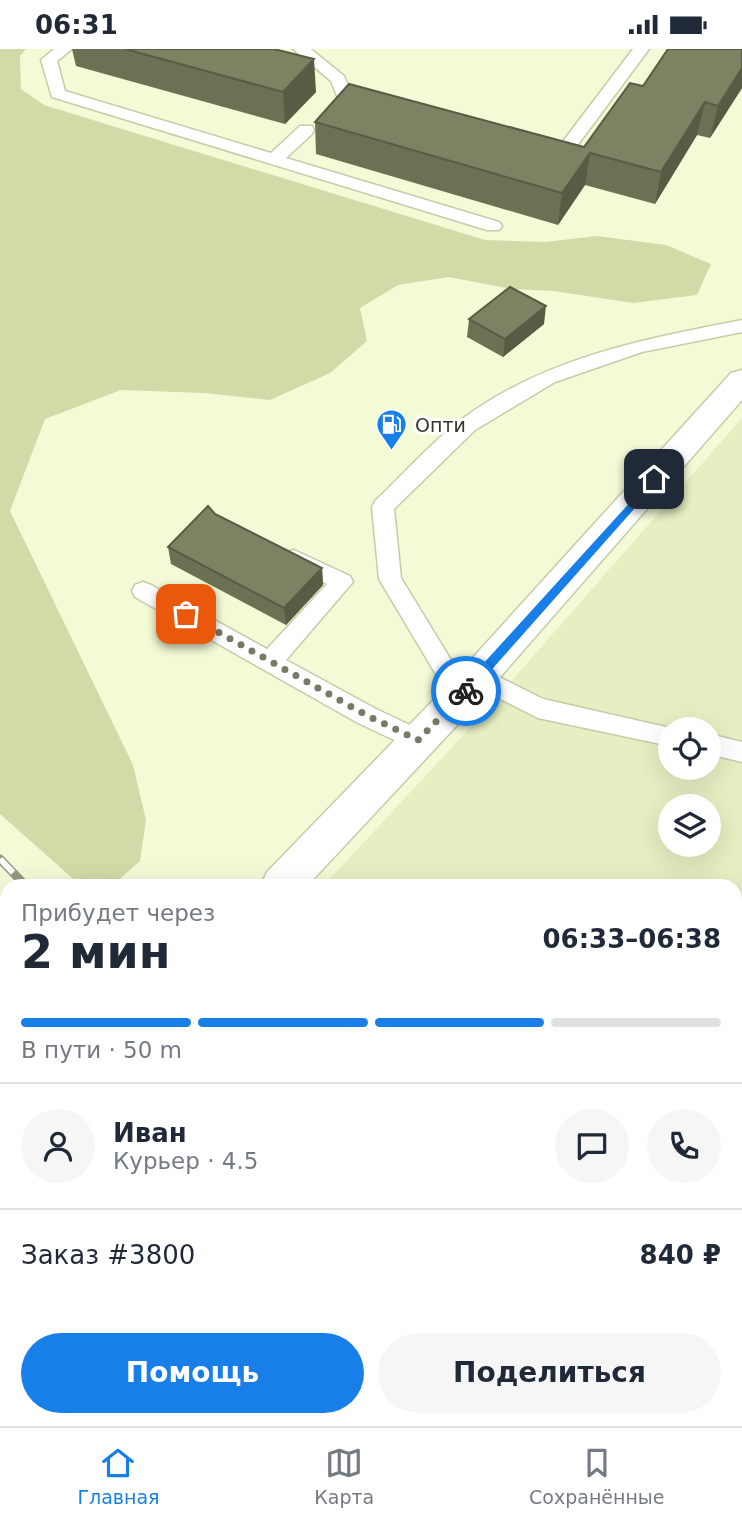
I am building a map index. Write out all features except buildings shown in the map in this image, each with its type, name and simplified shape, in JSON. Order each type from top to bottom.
[{"type":"main road","points":[[288,879],[470,686],[742,380]]},
{"type":"lane","points":[[64,49],[48,60],[58,94],[493,226]]},
{"type":"lane","points":[[300,49],[338,79],[350,95],[328,109]]},
{"type":"lane","points":[[523,143],[562,155],[641,49]]},
{"type":"lane","points":[[273,161],[306,130]]},
{"type":"lane","points":[[658,733],[538,708],[470,686],[390,579],[383,507],[468,425],[548,377],[639,346],[742,327]]},
{"type":"lane","points":[[271,661],[342,582],[273,547]]},
{"type":"lane","points":[[143,591],[368,716],[418,740]]},
{"type":"lane","points":[[721,747],[742,752]]},
{"type":"shaded area","points":[[0,49],[26,49],[20,56],[21,89],[44,105],[485,240],[545,242],[597,236],[666,245],[711,264],[697,295],[633,303],[554,291],[511,289],[449,277],[398,285],[360,308],[367,341],[330,373],[270,400],[204,393],[121,390],[45,419],[10,511],[133,765],[146,820],[140,861],[120,879],[73,879],[0,814]]},
{"type":"shaded area","points":[[742,418],[742,879],[330,879],[470,728]]},
{"type":"railway","points":[[0,859],[19,879]]},
{"type":"way so far","points":[[186,614],[368,716],[418,740],[466,691]]},
{"type":"place","name":"Опти","points":[[392,452]]},
{"type":"route","points":[[466,691],[654,479]]}]
